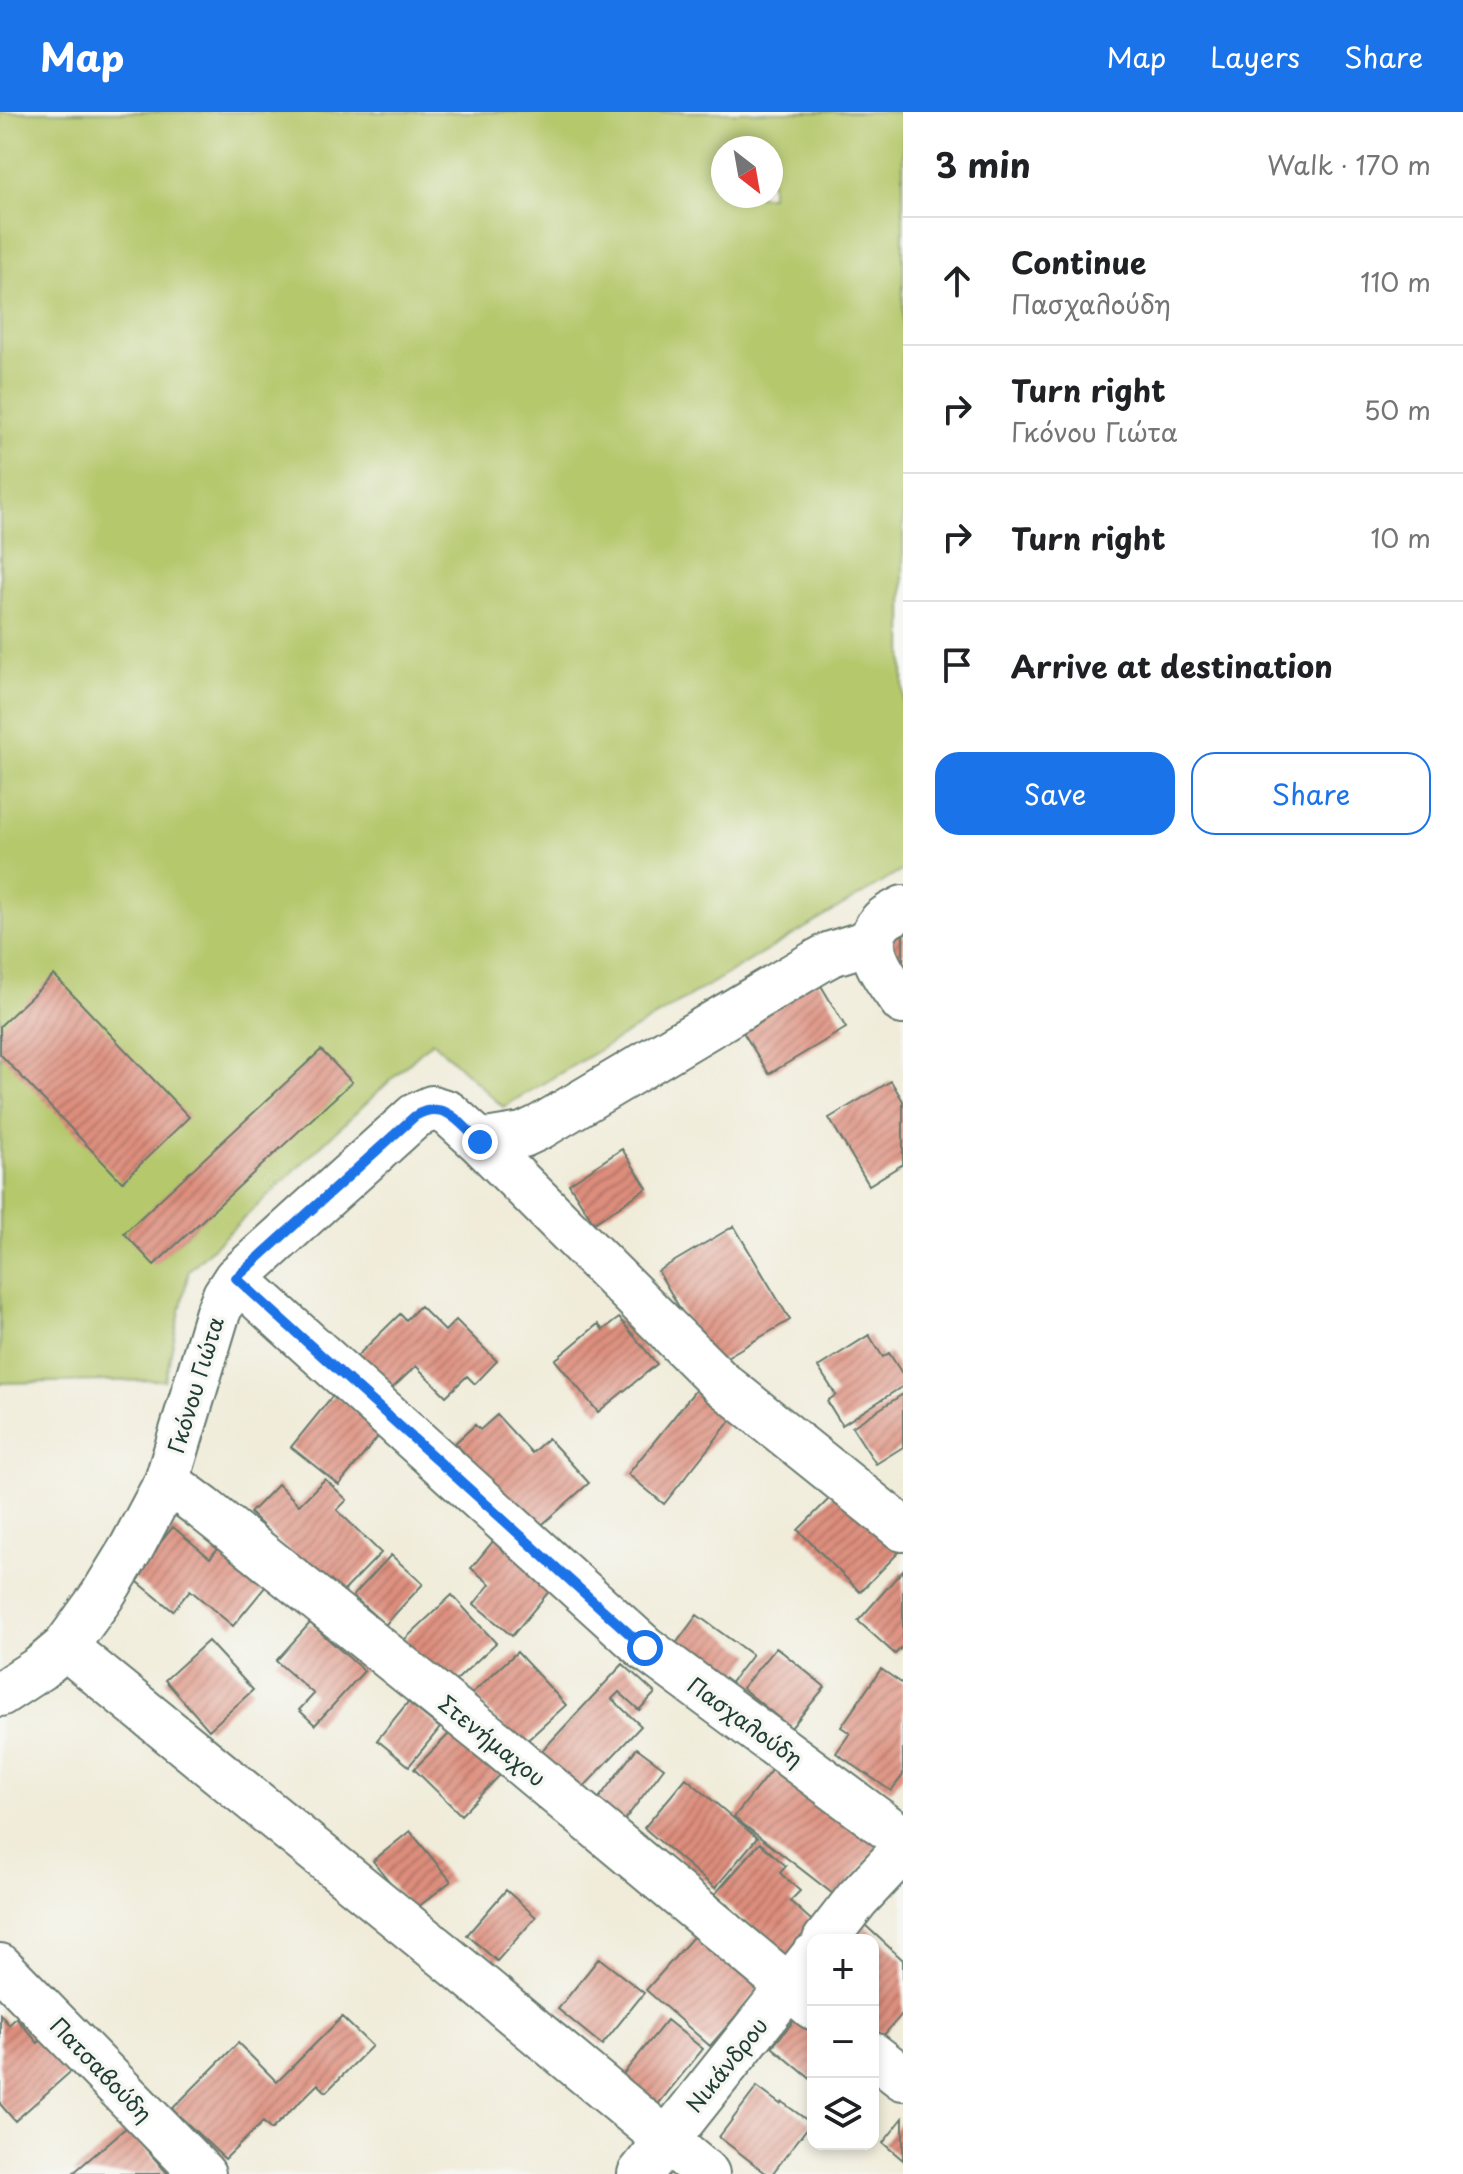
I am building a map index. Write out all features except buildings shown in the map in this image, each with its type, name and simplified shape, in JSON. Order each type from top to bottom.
[{"type":"street","points":[[903,908],[881,921],[872,941],[872,950],[879,965],[903,1002]]},
{"type":"street","points":[[480,1142],[523,1135],[540,1127],[820,960],[872,941]]},
{"type":"street","name":"Γκόνου Γιώτα","points":[[0,1694],[65,1647],[117,1572],[167,1481],[217,1315],[236,1278],[415,1116],[432,1108],[441,1109],[480,1142]]},
{"type":"street","points":[[480,1142],[720,1382],[903,1529]]},
{"type":"street","name":"Πασχαλούδη","points":[[236,1278],[645,1648],[903,1839]]},
{"type":"street","name":"Στενήμαχου","points":[[167,1481],[805,1984]]},
{"type":"street","points":[[65,1647],[452,1962],[653,2158],[707,2174]]},
{"type":"street","points":[[830,1934],[857,1899],[903,1850]]},
{"type":"street","name":"Πατσαβούδη","points":[[0,1966],[203,2174]]},
{"type":"street","name":"Νικάνδρου","points":[[653,2158],[805,1984]]},
{"type":"street","points":[[879,2060],[903,2078]]},
{"type":"green space","points":[[0,112],[903,112],[903,870],[503,1107],[432,1041],[189,1270],[165,1380],[0,1383]]},
{"type":"route","points":[[480,1142],[441,1109],[423,1111],[236,1278],[645,1648]]}]
